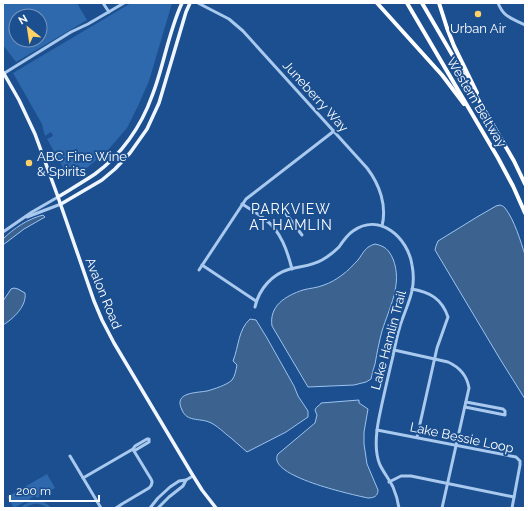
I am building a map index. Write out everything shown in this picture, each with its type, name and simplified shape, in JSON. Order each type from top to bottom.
[{"type":"highway","points":[[377,3],[442,76],[483,131]]},
{"type":"highway","name":"Western Beltway","points":[[407,3],[483,131],[506,172],[525,213]]},
{"type":"highway","name":"Western Beltway","points":[[422,3],[486,111],[525,184]]},
{"type":"highway","points":[[439,3],[454,46],[486,111]]},
{"type":"main road","points":[[58,197],[105,166],[136,131],[153,96],[171,31],[182,3]]},
{"type":"main road","points":[[61,204],[102,180],[115,169],[130,153],[147,129],[159,103],[190,3]]},
{"type":"main road","name":"Avalon Road","points":[[3,73],[19,100],[35,134],[102,320],[114,343],[193,476],[216,508]]},
{"type":"street","points":[[103,3],[109,12]]},
{"type":"street","points":[[3,73],[71,32],[124,3]]},
{"type":"street","name":"Juneberry Way","points":[[198,3],[229,19],[244,31],[372,174],[384,205],[382,226]]},
{"type":"street","points":[[498,3],[504,14],[525,25]]},
{"type":"street","points":[[199,270],[242,204],[251,195],[334,131]]},
{"type":"street","points":[[3,232],[16,222],[58,197]]},
{"type":"street","points":[[16,222],[61,204]]},
{"type":"street","points":[[242,204],[266,220],[275,230],[285,247],[292,269]]},
{"type":"street","points":[[283,210],[302,235]]},
{"type":"street","points":[[255,307],[256,301],[262,290],[280,273],[309,266],[323,260],[356,229],[368,225],[382,226]]},
{"type":"street","name":"Lake Hamlin Trail","points":[[382,226],[392,230],[398,236],[409,252],[412,266],[411,296],[394,350],[377,430],[376,445],[380,463],[396,497],[399,508]]},
{"type":"street","points":[[202,266],[256,301]]},
{"type":"street","points":[[412,289],[423,291],[433,296],[440,302],[447,315],[447,320],[441,335],[435,359],[417,438]]},
{"type":"street","points":[[394,350],[453,364],[461,370],[468,383],[469,388],[442,508]]},
{"type":"street","points":[[465,407],[505,416],[505,411],[503,410],[466,402]]},
{"type":"street","name":"Lake Bessie Loop","points":[[377,430],[516,457],[520,461],[520,465],[512,508]]},
{"type":"street","points":[[83,478],[134,450],[149,442],[149,440],[147,439],[134,446],[134,450],[151,479],[152,484],[149,488],[116,508]]},
{"type":"street","points":[[70,456],[101,508]]},
{"type":"street","points":[[150,508],[170,487],[179,481],[186,480],[193,476]]},
{"type":"street","points":[[389,482],[405,476],[514,497]]},
{"type":"street","points":[[158,508],[167,498],[183,486],[186,480]]},
{"type":"shaded area","points":[[3,3],[77,3],[87,20],[48,43],[48,8],[8,8],[8,48],[40,48],[16,62],[3,45]]},
{"type":"shaded area","points":[[131,3],[172,3],[149,81],[127,128],[108,150],[88,167],[69,178],[47,139],[53,136],[51,132],[45,136],[42,124],[13,73]]},
{"type":"shaded area","points":[[500,205],[505,208],[511,218],[525,255],[525,399],[435,250],[438,241]]},
{"type":"shaded area","points":[[43,215],[45,217],[24,229],[3,245],[3,239],[12,231],[27,221]]},
{"type":"shaded area","points":[[375,244],[384,247],[393,259],[396,268],[396,287],[382,331],[371,379],[354,385],[308,387],[272,326],[273,313],[276,307],[290,295],[321,286],[338,278],[358,260],[367,248]]},
{"type":"shaded area","points":[[14,288],[25,293],[24,303],[15,316],[3,325],[3,301],[11,289]]},
{"type":"shaded area","points":[[250,319],[256,320],[267,338],[298,396],[308,411],[308,417],[286,432],[247,452],[212,423],[190,418],[184,414],[180,404],[183,397],[187,394],[207,391],[224,385],[232,380],[235,375],[237,365],[233,361],[239,338],[243,328]]},
{"type":"shaded area","points":[[359,400],[359,403],[368,409],[364,432],[364,444],[367,464],[378,490],[375,496],[368,498],[330,489],[297,477],[285,470],[278,462],[278,454],[315,423],[317,415],[315,410],[321,403]]},
{"type":"shaded area","points":[[47,474],[55,488],[37,498],[35,496],[14,508],[7,497]]},
{"type":"shaded area","points":[[32,501],[43,502],[51,508],[36,504],[21,508],[25,504]]},
{"type":"place","name":"Urban Air","points":[[478,14]]},
{"type":"place","name":"ABC Fine Wine & Spirits","points":[[29,163]]},
{"type":"district","name":"PARKVIEW AT HAMLIN","points":[[291,218]]}]
